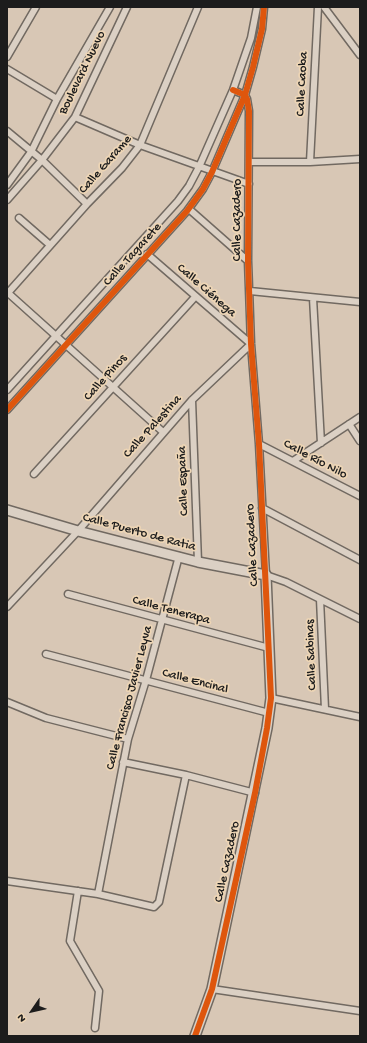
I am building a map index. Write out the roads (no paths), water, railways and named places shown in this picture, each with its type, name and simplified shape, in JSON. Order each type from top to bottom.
[{"type":"street","points":[[7,57],[36,7]]},
{"type":"street","name":"Boulevard Nuevo","points":[[7,184],[31,152],[56,99],[110,7]]},
{"type":"street","name":"Boulevard Nuevo","points":[[7,200],[42,160],[75,116],[127,7]]},
{"type":"street","name":"Calle Garame","points":[[7,293],[87,204],[122,168],[140,145],[198,7]]},
{"type":"street","points":[[245,94],[233,90],[251,38],[256,7]]},
{"type":"street","name":"Calle Cazadero","points":[[195,1036],[212,988],[254,793],[271,698],[259,444],[251,344],[248,261],[249,110],[245,94],[262,29],[264,7]]},
{"type":"street","name":"Calle Caoba","points":[[310,162],[318,7]]},
{"type":"street","points":[[324,7],[360,55]]},
{"type":"street","points":[[7,69],[56,99]]},
{"type":"street","name":"Calle Tagarete","points":[[7,390],[178,202],[189,186],[199,167],[233,90]]},
{"type":"street","name":"Calle Tagarete","points":[[7,410],[188,209],[203,190],[245,94]]},
{"type":"street","points":[[75,116],[140,145],[249,184]]},
{"type":"street","points":[[7,131],[42,160],[87,204]]},
{"type":"street","points":[[249,162],[310,162],[360,159]]},
{"type":"street","points":[[188,209],[248,261]]},
{"type":"street","points":[[19,218],[50,245]]},
{"type":"street","name":"Calle Ciénega","points":[[147,254],[251,344]]},
{"type":"street","points":[[250,291],[360,302]]},
{"type":"street","points":[[7,293],[163,432]]},
{"type":"street","name":"Calle Pinos","points":[[34,474],[195,297]]},
{"type":"street","points":[[313,298],[321,443]]},
{"type":"street","name":"Calle Palestina","points":[[7,607],[78,531],[192,400],[251,344]]},
{"type":"street","name":"Calle España","points":[[192,400],[198,562]]},
{"type":"street","points":[[293,461],[360,417]]},
{"type":"street","points":[[349,424],[360,441]]},
{"type":"street","name":"Calle Río Nilo","points":[[259,444],[360,496]]},
{"type":"street","points":[[262,508],[360,560]]},
{"type":"street","name":"Calle Puerto de Ratia","points":[[8,512],[198,562],[266,575]]},
{"type":"street","name":"Calle Francisco Javier Leyva","points":[[98,894],[128,739],[146,680],[179,556]]},
{"type":"street","points":[[266,575],[286,582],[360,618]]},
{"type":"street","name":"Calle Tenerapa","points":[[68,594],[269,648]]},
{"type":"street","name":"Calle Sabinas","points":[[320,599],[325,709]]},
{"type":"street","name":"Calle Encinal","points":[[46,654],[269,713]]},
{"type":"street","points":[[271,698],[360,717]]},
{"type":"street","points":[[7,702],[46,718],[128,739]]},
{"type":"street","points":[[123,762],[186,775],[254,793]]},
{"type":"street","points":[[7,881],[98,894],[154,907],[158,905],[186,775]]},
{"type":"street","points":[[78,891],[70,941],[99,991],[95,1028]]},
{"type":"street","points":[[212,988],[360,1011]]}]
